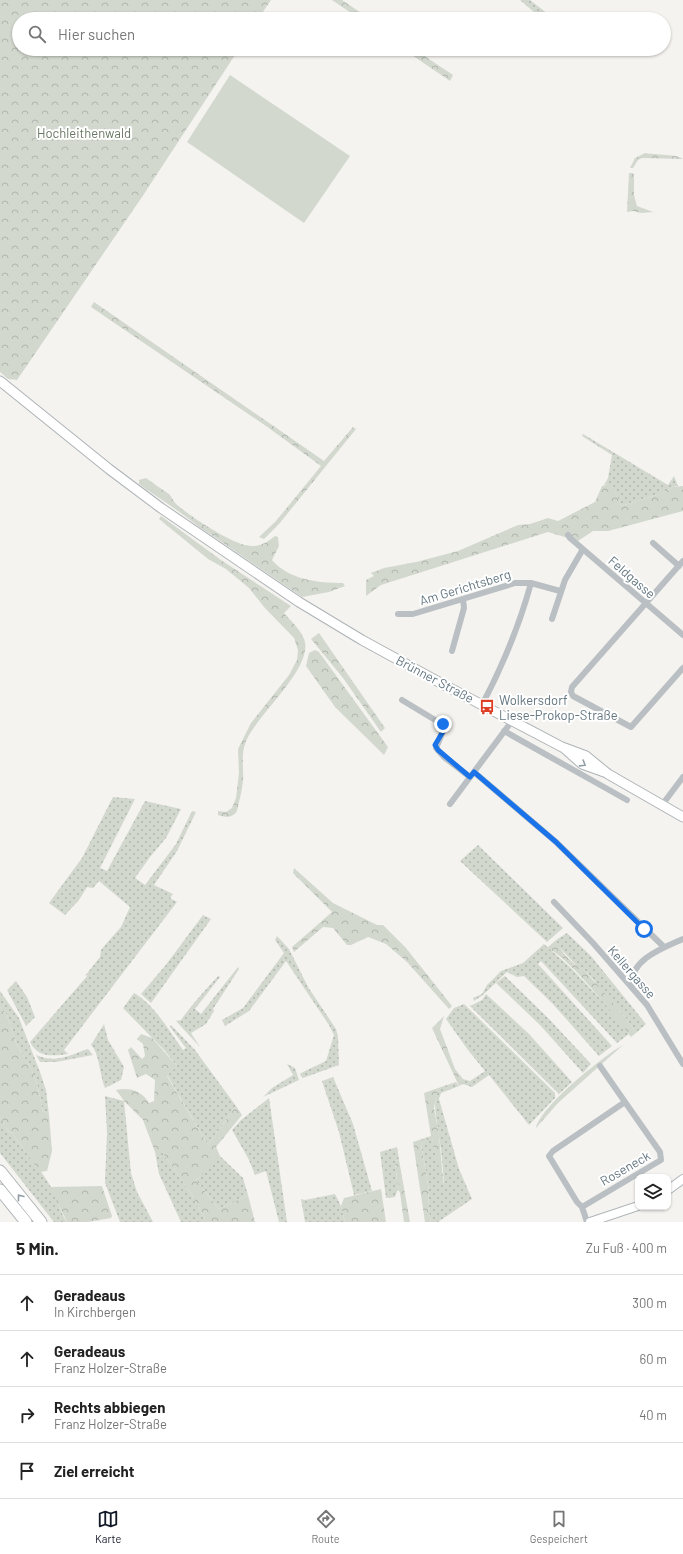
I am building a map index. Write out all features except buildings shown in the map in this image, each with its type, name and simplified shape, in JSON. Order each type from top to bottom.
[{"type":"highway","points":[[0,1171],[41,1222]]},
{"type":"highway","points":[[0,1190],[26,1222]]},
{"type":"main road","name":"Brünner Straße","points":[[0,381],[109,469],[161,508],[299,602],[379,649],[512,721],[562,746],[586,756],[608,774],[683,817]]},
{"type":"main road","points":[[671,1188],[683,1179]]},
{"type":"main road","points":[[590,1222],[635,1207]]},
{"type":"street","name":"Feldgasse","points":[[568,535],[683,635]]},
{"type":"street","points":[[653,543],[681,564],[572,687],[571,695],[631,727],[683,668]]},
{"type":"street","points":[[552,619],[560,591],[573,564],[583,549]]},
{"type":"street","name":"Am Gerichtsberg","points":[[398,614],[414,614],[462,598],[515,583],[531,583],[560,591]]},
{"type":"street","points":[[482,704],[494,683],[508,652],[531,583]]},
{"type":"street","points":[[452,651],[464,608],[462,598]]},
{"type":"street","points":[[402,700],[445,726],[436,748],[444,757],[472,774],[556,842],[664,947]]},
{"type":"street","points":[[450,804],[512,721]]},
{"type":"street","points":[[504,731],[627,800]]},
{"type":"street","points":[[662,805],[683,777]]},
{"type":"street","name":"Kellergasse","points":[[554,902],[593,943],[628,984],[632,986],[656,1018],[683,1064]]},
{"type":"street","points":[[632,986],[631,978],[636,969],[647,957],[664,947],[683,939]]},
{"type":"street","name":"Roseneck","points":[[582,1207],[661,1160],[660,1152],[600,1066]]},
{"type":"street","points":[[586,1222],[582,1207],[577,1202],[552,1163],[550,1154],[626,1102]]},
{"type":"green space","name":"Hochleithenwald","points":[[0,0],[271,0],[263,12],[12,12],[12,56],[234,56],[142,197],[17,380],[8,379],[0,372]]},
{"type":"green space","points":[[332,0],[342,0],[360,12],[350,12]]},
{"type":"green space","points":[[520,0],[530,0],[545,12],[534,12]]},
{"type":"green space","points":[[413,56],[424,56],[453,75],[450,81]]},
{"type":"green space","points":[[230,75],[350,156],[304,223],[187,142]]},
{"type":"green space","points":[[645,153],[671,155],[683,159],[642,158],[638,160],[633,168],[630,168],[635,158]]},
{"type":"green space","points":[[629,173],[633,173],[634,175],[634,195],[637,206],[653,212],[627,212]]},
{"type":"green space","points":[[94,302],[324,461],[353,427],[356,429],[279,524],[264,539],[259,537],[276,521],[321,466],[266,426],[91,307]]},
{"type":"green space","points":[[583,434],[668,485],[674,476],[678,486],[673,487],[663,493],[621,506],[612,484],[604,485],[608,478],[612,455],[582,436]]},
{"type":"green space","points":[[146,478],[169,494],[176,504],[191,516],[235,542],[256,546],[265,543],[275,536],[278,537],[279,546],[272,560],[287,572],[305,579],[343,583],[345,586],[329,592],[302,597],[139,484],[139,480]]},
{"type":"green space","points":[[612,483],[621,506],[663,493],[673,487],[683,486],[683,511],[608,531],[593,531],[578,541],[548,532],[381,585],[366,596],[366,580],[374,576],[371,573],[384,568],[416,562],[458,551],[518,525],[530,524],[548,518],[558,521],[595,502],[602,486]]},
{"type":"green space","points":[[161,516],[221,560],[291,606],[284,613],[298,628],[304,639],[305,650],[294,676],[253,728],[247,739],[243,755],[243,781],[241,792],[237,811],[231,816],[226,817],[218,815],[218,811],[226,812],[232,808],[236,798],[239,773],[238,749],[251,723],[289,675],[297,660],[298,650],[294,638],[264,607],[249,588],[226,569],[208,559],[159,519]]},
{"type":"green space","points":[[319,633],[385,728],[381,732],[343,678],[311,639]]},
{"type":"green space","points":[[315,650],[319,652],[388,747],[384,755],[335,707],[306,666],[309,653]]},
{"type":"green space","points":[[113,797],[135,799],[100,868],[107,871],[145,801],[181,809],[166,838],[135,878],[145,885],[176,844],[192,811],[196,812],[177,851],[154,885],[173,894],[170,898],[177,902],[64,1050],[68,1054],[46,1055],[37,1051],[30,1042],[88,975],[85,976],[100,957],[101,950],[121,927],[130,907],[99,881],[93,888],[87,887],[79,900],[65,915],[49,903],[82,858]]},
{"type":"green space","points":[[478,845],[563,928],[547,942],[460,861]]},
{"type":"green space","points":[[294,868],[333,903],[377,925],[383,925],[406,948],[452,1006],[449,1009],[407,962],[386,944],[368,937],[351,945],[347,945],[333,928],[323,927],[294,952],[292,947],[332,912],[293,873]]},
{"type":"green space","points":[[203,915],[211,919],[151,1003],[141,994],[165,966]]},
{"type":"green space","points":[[567,933],[591,956],[646,1024],[636,1033],[623,1014],[598,988],[594,980],[584,970],[578,967],[558,946],[556,940]]},
{"type":"green space","points":[[277,936],[289,949],[308,987],[336,1029],[338,1037],[339,1065],[303,1078],[300,1075],[301,1073],[326,1061],[334,1035],[329,1025],[286,961],[249,1011],[225,1026],[222,1020],[243,1008],[284,953],[275,940]]},
{"type":"green space","points":[[556,940],[564,953],[576,965],[584,970],[623,1014],[636,1033],[631,1037],[579,974],[556,953],[547,948]]},
{"type":"green space","points":[[544,944],[571,968],[610,1009],[629,1034],[617,1043],[541,961],[538,964],[612,1046],[599,1056],[552,1003],[524,976],[517,977],[507,972],[483,995],[474,1001],[473,998],[482,994],[487,985],[501,971],[523,963]]},
{"type":"green space","points":[[238,967],[239,969],[213,1009],[214,1011],[206,1024],[191,1033],[200,1047],[176,1021],[181,1020],[218,976],[220,977],[195,1009],[201,1014]]},
{"type":"green space","points":[[505,976],[549,1019],[591,1064],[583,1073],[540,1025],[496,983]]},
{"type":"green space","points":[[16,981],[27,997],[35,1017],[26,1026],[7,990]]},
{"type":"green space","points":[[0,991],[19,1018],[46,1090],[49,1115],[43,1111],[37,1084],[32,1071],[16,1043],[7,1015],[0,1007]]},
{"type":"green space","points":[[134,993],[149,1004],[183,1050],[186,1048],[170,1027],[171,1025],[195,1050],[236,1106],[208,1145],[167,1075],[177,1066],[164,1050],[123,1008]]},
{"type":"green space","points":[[486,994],[529,1034],[572,1082],[559,1094],[470,1006],[482,1000]]},
{"type":"green space","points":[[464,1004],[555,1093],[555,1098],[529,1125],[489,1075],[472,1087],[463,1084],[463,1079],[470,1081],[485,1071],[446,1019],[454,1008]]},
{"type":"green space","points":[[0,1007],[7,1015],[16,1043],[32,1071],[37,1084],[43,1111],[49,1115],[52,1151],[47,1171],[40,1172],[12,1133],[9,1132],[0,1117]]},
{"type":"green space","points":[[444,1016],[440,1029],[455,1069],[463,1079],[463,1084],[459,1086],[432,1028]]},
{"type":"green space","points":[[104,1024],[108,1040],[124,1067],[121,1080],[105,1088],[98,1059],[94,1048],[91,1045]]},
{"type":"green space","points":[[141,1034],[152,1038],[177,1066],[167,1076],[208,1145],[236,1106],[242,1115],[216,1147],[220,1156],[219,1159],[196,1180],[219,1209],[248,1195],[255,1222],[206,1222],[192,1195],[162,1152],[155,1152],[143,1120],[125,1102],[116,1090],[126,1089],[135,1091],[143,1095],[149,1103],[154,1101],[155,1080],[146,1074],[137,1078],[128,1050],[131,1047],[142,1059],[145,1056],[143,1044],[137,1039]]},
{"type":"green space","points":[[623,1045],[558,1103],[536,1128],[540,1119],[560,1095],[601,1060]]},
{"type":"green space","points":[[88,1049],[93,1055],[56,1062],[40,1062],[36,1055],[43,1058],[57,1059]]},
{"type":"green space","points":[[287,1064],[295,1068],[299,1080],[263,1097],[272,1088],[293,1075]]},
{"type":"green space","points":[[333,1077],[353,1124],[372,1191],[354,1195],[339,1132],[322,1081]]},
{"type":"green space","points":[[456,1082],[459,1086],[441,1093],[439,1099],[459,1169],[472,1199],[438,1222],[431,1222],[428,1208],[429,1190],[421,1144],[432,1139],[444,1186],[442,1155],[435,1101],[438,1088]]},
{"type":"green space","points":[[438,1088],[434,1108],[439,1136],[444,1189],[432,1140],[421,1144],[429,1190],[428,1208],[431,1222],[425,1222],[413,1142],[431,1136],[424,1093]]},
{"type":"green space","points":[[105,1096],[124,1101],[131,1173],[137,1192],[153,1222],[120,1222],[105,1183],[107,1133]]},
{"type":"green space","points":[[269,1098],[287,1222],[279,1222],[266,1171],[255,1175],[248,1158],[232,1130],[241,1120]]},
{"type":"green space","points":[[0,1117],[9,1132],[12,1133],[47,1180],[67,1222],[54,1222],[0,1153]]},
{"type":"green space","points":[[397,1147],[399,1160],[395,1161],[398,1189],[395,1197],[386,1198],[380,1152]]},
{"type":"green space","points":[[155,1152],[162,1152],[192,1195],[206,1222],[181,1222],[159,1174]]},
{"type":"green space","points":[[220,1156],[243,1178],[248,1195],[219,1209],[196,1180]]},
{"type":"green space","points":[[399,1160],[410,1222],[404,1222],[400,1193],[398,1189],[395,1161]]},
{"type":"green space","points":[[102,1186],[112,1216],[111,1218],[88,1222],[67,1222],[50,1187]]},
{"type":"green space","points":[[381,1189],[386,1222],[345,1222],[341,1206],[344,1198]]},
{"type":"green space","points":[[335,1194],[341,1206],[345,1222],[305,1222],[301,1199],[305,1200]]},
{"type":"place","name":"Wolkersdorf Liese-Prokop-Straße","points":[[487,707]]},
{"type":"route","points":[[443,724],[445,728],[435,745],[444,757],[470,777],[474,772],[556,842],[644,929]]}]
